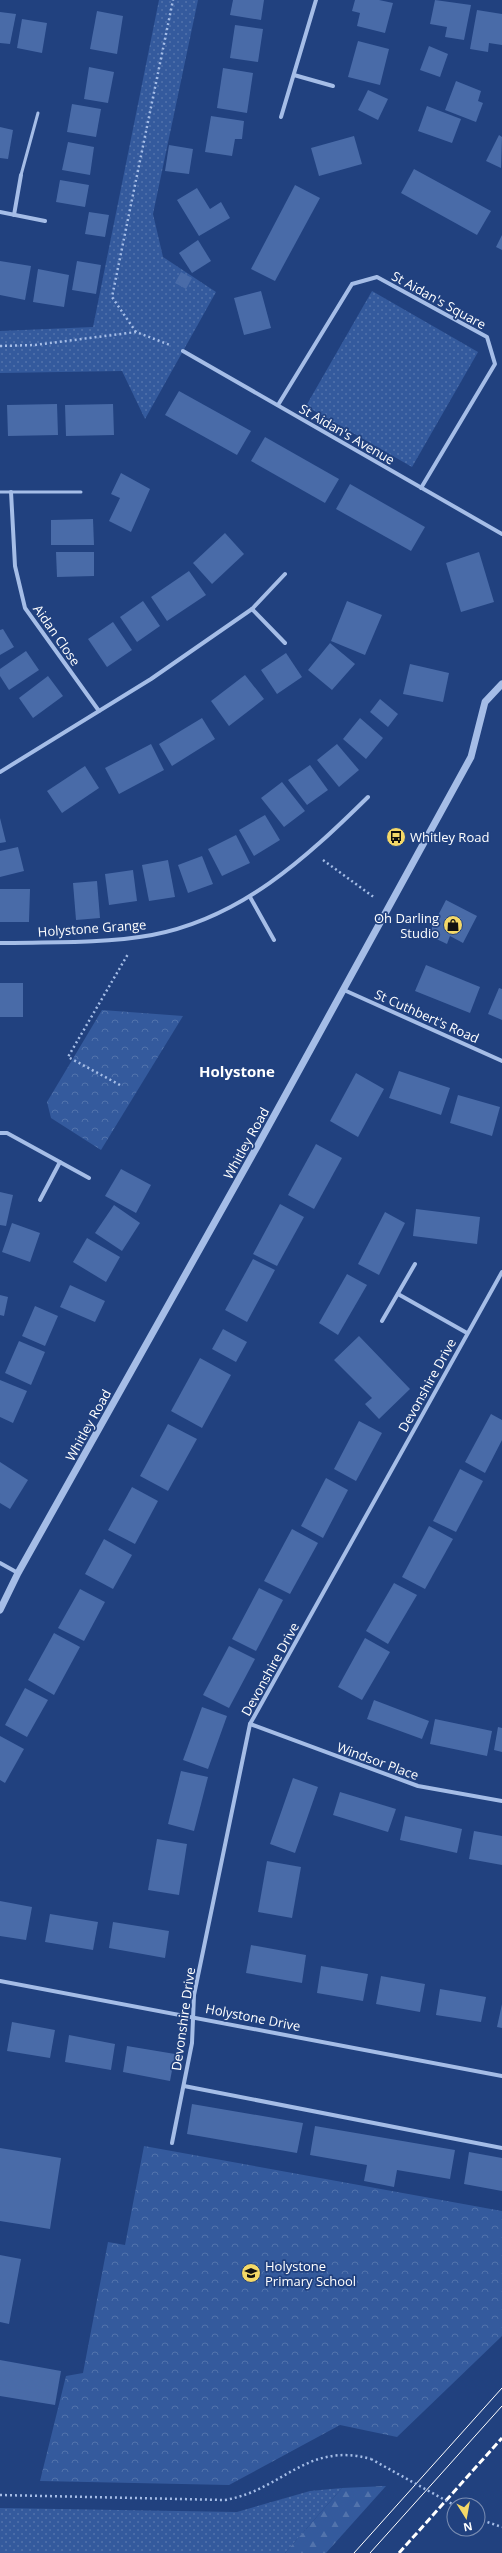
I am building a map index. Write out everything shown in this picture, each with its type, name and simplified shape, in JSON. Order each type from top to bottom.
[{"type":"street","points":[[281,117],[316,0]]},
{"type":"street","points":[[294,75],[332,86]]},
{"type":"street","points":[[14,215],[20,175]]},
{"type":"street","points":[[0,212],[45,221]]},
{"type":"street","name":"St Aidan's Square","points":[[278,405],[352,284],[377,277],[487,338],[495,364],[421,488]]},
{"type":"street","name":"St Aidan's Avenue","points":[[183,350],[502,534]]},
{"type":"street","name":"Aidan Close","points":[[11,492],[15,566],[25,608],[99,711]]},
{"type":"street","points":[[0,772],[151,679],[252,609],[285,574]]},
{"type":"street","points":[[252,609],[285,643]]},
{"type":"street","name":"Whitley Road","points":[[0,1610],[18,1573],[344,990],[470,757],[485,702],[502,684]]},
{"type":"street","name":"Holystone Grange","points":[[0,943],[82,941],[138,937],[152,935],[217,915],[265,888],[311,852],[368,797]]},
{"type":"street","points":[[250,897],[274,940]]},
{"type":"street","name":"St Cuthbert's Road","points":[[344,990],[502,1061]]},
{"type":"street","points":[[0,1133],[8,1133],[89,1178]]},
{"type":"street","points":[[40,1200],[60,1162]]},
{"type":"street","points":[[382,1321],[415,1264]]},
{"type":"street","name":"Devonshire Drive","points":[[172,2143],[192,2043],[194,1995],[250,1724],[502,1272]]},
{"type":"street","name":"Devonshire Drive","points":[[398,1294],[467,1333]]},
{"type":"street","points":[[0,1563],[18,1573]]},
{"type":"street","name":"Windsor Place","points":[[250,1724],[418,1786],[502,1801]]},
{"type":"street","name":"Holystone Drive","points":[[0,1981],[193,2016],[502,2076]]},
{"type":"street","points":[[184,2086],[502,2148]]},
{"type":"lane","points":[[20,175],[38,113]]},
{"type":"lane","points":[[0,492],[81,492]]},
{"type":"path","points":[[136,332],[112,297],[173,0]]},
{"type":"path","points":[[0,346],[35,345],[136,332],[183,350]]},
{"type":"path","points":[[311,852],[388,908]]},
{"type":"path","points":[[120,1085],[68,1057],[138,937]]},
{"type":"path","points":[[0,2495],[225,2500],[244,2496],[262,2489],[289,2472],[327,2456],[354,2454],[371,2459],[446,2501]]},
{"type":"path","points":[[486,2523],[502,2527]]},
{"type":"green space","points":[[159,0],[198,0],[153,214],[163,257],[216,292],[145,419],[122,371],[0,373],[0,331],[93,327]]},
{"type":"green space","points":[[372,291],[478,352],[412,467],[306,406]]},
{"type":"green space","points":[[102,1010],[183,1016],[101,1150],[51,1118],[47,1102]]},
{"type":"green space","name":"Holystone Primary School","points":[[144,2146],[502,2211],[502,2336],[397,2437],[340,2425],[229,2485],[40,2481],[66,2376],[83,2373],[108,2242],[125,2245]]},
{"type":"green space","points":[[386,2486],[326,2553],[285,2553],[342,2488]]},
{"type":"green space","points":[[342,2488],[285,2553],[0,2553],[0,2508],[237,2512],[310,2491]]},
{"type":"building","points":[[233,0],[264,0],[261,20],[230,15]]},
{"type":"building","points":[[355,0],[379,0],[393,3],[385,33],[357,26],[360,13],[352,11]]},
{"type":"building","points":[[435,0],[471,5],[464,40],[445,37],[447,27],[430,24]]},
{"type":"building","points":[[477,10],[502,14],[502,45],[489,43],[488,52],[470,49]]},
{"type":"building","points":[[97,11],[123,16],[117,54],[90,49]]},
{"type":"building","points":[[0,12],[16,14],[10,44],[0,43]]},
{"type":"building","points":[[22,19],[47,23],[42,53],[17,48]]},
{"type":"building","points":[[235,25],[263,29],[258,62],[230,58]]},
{"type":"building","points":[[358,41],[389,49],[380,85],[348,77]]},
{"type":"building","points":[[429,46],[448,54],[440,77],[420,70]]},
{"type":"building","points":[[89,67],[114,72],[108,103],[84,99]]},
{"type":"building","points":[[223,68],[253,73],[247,113],[217,108]]},
{"type":"building","points":[[456,81],[481,91],[478,101],[483,103],[476,122],[445,110]]},
{"type":"building","points":[[368,90],[388,99],[378,120],[358,110]]},
{"type":"building","points":[[72,104],[101,109],[96,137],[67,132]]},
{"type":"building","points":[[427,106],[461,119],[452,143],[418,131]]},
{"type":"building","points":[[211,116],[244,121],[242,139],[235,139],[232,156],[205,152]]},
{"type":"building","points":[[0,127],[13,130],[8,159],[0,158]]},
{"type":"building","points":[[499,135],[502,137],[501,168],[486,161]]},
{"type":"building","points":[[354,136],[362,164],[319,176],[311,148]]},
{"type":"building","points":[[68,142],[94,147],[90,175],[62,170]]},
{"type":"building","points":[[169,145],[193,149],[189,174],[165,171]]},
{"type":"building","points":[[414,169],[491,211],[477,235],[401,193]]},
{"type":"building","points":[[60,180],[89,185],[85,207],[56,202]]},
{"type":"building","points":[[295,185],[320,198],[275,281],[251,269]]},
{"type":"building","points":[[197,188],[210,209],[221,202],[230,218],[199,236],[177,200]]},
{"type":"building","points":[[89,212],[109,215],[105,237],[85,234]]},
{"type":"building","points":[[502,235],[502,250],[496,247]]},
{"type":"building","points":[[198,240],[211,261],[192,273],[179,253]]},
{"type":"building","points":[[0,261],[31,266],[25,300],[0,295]]},
{"type":"building","points":[[77,261],[101,265],[96,294],[72,290]]},
{"type":"building","points":[[38,269],[69,275],[64,307],[33,302]]},
{"type":"building","points":[[181,272],[192,278],[186,289],[175,283]]},
{"type":"building","points":[[261,291],[271,328],[244,335],[234,298]]},
{"type":"building","points":[[179,391],[251,431],[237,455],[165,415]]},
{"type":"building","points":[[57,404],[58,435],[8,436],[7,405]]},
{"type":"building","points":[[113,404],[114,435],[66,436],[65,405]]},
{"type":"building","points":[[265,437],[339,479],[325,503],[251,461]]},
{"type":"building","points":[[121,473],[150,489],[131,532],[109,521],[120,498],[111,494]]},
{"type":"building","points":[[350,484],[425,527],[411,551],[336,509]]},
{"type":"building","points":[[93,519],[94,545],[51,545],[51,520]]},
{"type":"building","points":[[225,533],[244,554],[212,584],[193,563]]},
{"type":"building","points":[[56,552],[94,552],[94,576],[57,577]]},
{"type":"building","points":[[479,552],[494,602],[461,612],[446,563]]},
{"type":"building","points":[[189,571],[206,595],[167,621],[151,597]]},
{"type":"building","points":[[143,601],[160,626],[137,642],[120,617]]},
{"type":"building","points":[[347,601],[382,615],[365,655],[331,641]]},
{"type":"building","points":[[113,622],[132,650],[107,667],[88,639]]},
{"type":"building","points":[[3,629],[14,647],[0,655],[0,630]]},
{"type":"building","points":[[330,643],[355,664],[332,690],[308,670]]},
{"type":"building","points":[[26,651],[39,670],[9,690],[0,676],[0,669]]},
{"type":"building","points":[[286,653],[302,677],[277,694],[261,670]]},
{"type":"building","points":[[410,664],[449,673],[443,702],[403,694]]},
{"type":"building","points":[[245,675],[264,699],[229,726],[211,701]]},
{"type":"building","points":[[48,676],[63,696],[33,718],[19,698]]},
{"type":"building","points":[[380,699],[398,714],[388,727],[370,712]]},
{"type":"building","points":[[202,718],[215,739],[172,766],[159,744]]},
{"type":"building","points":[[360,718],[383,738],[366,759],[343,739]]},
{"type":"building","points":[[151,744],[164,770],[119,794],[105,768]]},
{"type":"building","points":[[337,744],[359,770],[339,787],[317,760]]},
{"type":"building","points":[[310,765],[328,790],[307,805],[288,780]]},
{"type":"building","points":[[85,766],[99,788],[62,813],[47,791]]},
{"type":"building","points":[[282,782],[305,811],[284,827],[261,798]]},
{"type":"building","points":[[265,815],[280,840],[254,856],[239,830]]},
{"type":"building","points":[[0,818],[6,842],[0,843]]},
{"type":"building","points":[[236,835],[250,863],[222,876],[208,849]]},
{"type":"building","points":[[18,847],[24,871],[0,877],[0,851]]},
{"type":"building","points":[[202,856],[213,884],[188,893],[178,865]]},
{"type":"building","points":[[168,860],[175,897],[149,901],[142,865]]},
{"type":"building","points":[[133,870],[137,901],[109,905],[105,874]]},
{"type":"building","points":[[97,881],[100,918],[76,920],[73,883]]},
{"type":"building","points":[[0,889],[30,889],[29,922],[0,922]]},
{"type":"building","name":"Oh Darling Studio","points":[[446,900],[477,916],[463,943],[450,936],[447,944],[428,935]]},
{"type":"building","points":[[426,965],[480,987],[470,1013],[415,991]]},
{"type":"building","points":[[0,983],[23,983],[23,1017],[0,1017]]},
{"type":"building","points":[[499,988],[502,989],[502,1020],[488,1014]]},
{"type":"building","points":[[399,1071],[450,1088],[441,1115],[389,1098]]},
{"type":"building","points":[[356,1073],[384,1089],[358,1137],[330,1121]]},
{"type":"building","points":[[458,1095],[500,1107],[492,1136],[450,1123]]},
{"type":"building","points":[[316,1144],[342,1158],[314,1209],[288,1195]]},
{"type":"building","points":[[121,1169],[151,1185],[136,1213],[105,1196]]},
{"type":"building","points":[[0,1192],[13,1195],[6,1226],[0,1225]]},
{"type":"building","points":[[280,1204],[304,1217],[277,1266],[253,1254]]},
{"type":"building","points":[[114,1205],[140,1223],[122,1251],[95,1233]]},
{"type":"building","points":[[416,1209],[480,1217],[477,1244],[413,1236]]},
{"type":"building","points":[[385,1212],[405,1223],[379,1275],[358,1264]]},
{"type":"building","points":[[12,1223],[40,1233],[30,1262],[2,1252]]},
{"type":"building","points":[[87,1238],[120,1257],[106,1282],[73,1262]]},
{"type":"building","points":[[253,1259],[275,1270],[247,1322],[225,1310]]},
{"type":"building","points":[[347,1274],[367,1285],[338,1335],[319,1323]]},
{"type":"building","points":[[70,1285],[105,1301],[95,1322],[60,1307]]},
{"type":"building","points":[[0,1295],[8,1297],[4,1316],[0,1315]]},
{"type":"building","points":[[35,1306],[58,1316],[45,1346],[22,1336]]},
{"type":"building","points":[[223,1329],[247,1342],[236,1362],[212,1349]]},
{"type":"building","points":[[359,1336],[410,1389],[379,1419],[365,1404],[372,1398],[334,1360]]},
{"type":"building","points":[[19,1341],[45,1352],[31,1385],[5,1373]]},
{"type":"building","points":[[200,1358],[231,1375],[202,1428],[171,1411]]},
{"type":"building","points":[[0,1380],[27,1391],[13,1423],[0,1417]]},
{"type":"building","points":[[491,1414],[502,1420],[502,1440],[485,1473],[465,1462]]},
{"type":"building","points":[[359,1421],[382,1433],[356,1481],[334,1469]]},
{"type":"building","points":[[168,1424],[197,1439],[168,1491],[140,1476]]},
{"type":"building","points":[[0,1462],[28,1480],[10,1509],[0,1503]]},
{"type":"building","points":[[460,1469],[483,1481],[456,1532],[433,1521]]},
{"type":"building","points":[[326,1478],[348,1490],[323,1538],[301,1526]]},
{"type":"building","points":[[132,1487],[158,1501],[135,1544],[108,1530]]},
{"type":"building","points":[[429,1526],[453,1539],[425,1589],[402,1577]]},
{"type":"building","points":[[292,1529],[318,1543],[290,1594],[264,1581]]},
{"type":"building","points":[[104,1539],[132,1555],[113,1589],[85,1574]]},
{"type":"building","points":[[394,1583],[417,1595],[388,1644],[366,1631]]},
{"type":"building","points":[[259,1588],[283,1600],[256,1651],[232,1639]]},
{"type":"building","points":[[80,1589],[105,1602],[84,1641],[58,1628]]},
{"type":"building","points":[[54,1633],[80,1647],[54,1695],[28,1680]]},
{"type":"building","points":[[365,1638],[390,1652],[362,1700],[338,1687]]},
{"type":"building","points":[[229,1646],[255,1659],[229,1708],[203,1695]]},
{"type":"building","points":[[25,1688],[48,1700],[27,1737],[5,1725]]},
{"type":"building","points":[[374,1700],[429,1721],[422,1739],[367,1719]]},
{"type":"building","points":[[202,1707],[227,1716],[208,1769],[183,1760]]},
{"type":"building","points":[[435,1719],[492,1731],[487,1756],[430,1744]]},
{"type":"building","points":[[498,1727],[502,1728],[502,1752],[494,1750]]},
{"type":"building","points":[[0,1736],[24,1749],[5,1783],[0,1780]]},
{"type":"building","points":[[181,1771],[208,1777],[194,1831],[168,1824]]},
{"type":"building","points":[[293,1778],[318,1787],[295,1853],[270,1844]]},
{"type":"building","points":[[340,1792],[396,1809],[388,1832],[333,1815]]},
{"type":"building","points":[[405,1816],[462,1829],[457,1853],[400,1840]]},
{"type":"building","points":[[474,1831],[502,1836],[502,1865],[469,1859]]},
{"type":"building","points":[[157,1839],[187,1844],[179,1895],[148,1890]]},
{"type":"building","points":[[267,1861],[301,1867],[292,1918],[258,1912]]},
{"type":"building","points":[[0,1901],[32,1907],[26,1940],[0,1936]]},
{"type":"building","points":[[50,1914],[98,1922],[93,1950],[45,1942]]},
{"type":"building","points":[[113,1922],[169,1931],[165,1958],[109,1948]]},
{"type":"building","points":[[251,1945],[306,1955],[302,1983],[246,1973]]},
{"type":"building","points":[[321,1966],[368,1974],[363,2001],[317,1993]]},
{"type":"building","points":[[381,1976],[425,1984],[420,2012],[376,2004]]},
{"type":"building","points":[[440,1989],[486,1997],[481,2022],[436,2015]]},
{"type":"building","points":[[502,2004],[502,2028],[497,2027]]},
{"type":"building","points":[[12,2022],[55,2030],[50,2058],[7,2051]]},
{"type":"building","points":[[69,2035],[115,2044],[111,2070],[65,2062]]},
{"type":"building","points":[[127,2046],[175,2054],[170,2081],[123,2072]]},
{"type":"building","points":[[192,2104],[303,2123],[297,2153],[187,2134]]},
{"type":"building","points":[[315,2126],[455,2150],[450,2179],[397,2170],[394,2187],[364,2181],[367,2165],[310,2155]]},
{"type":"building","points":[[0,2148],[61,2158],[50,2229],[0,2221]]},
{"type":"building","points":[[469,2152],[502,2158],[502,2191],[464,2184]]},
{"type":"building","points":[[0,2255],[21,2259],[9,2324],[0,2322]]},
{"type":"building","points":[[0,2360],[61,2371],[55,2405],[0,2396]]},
{"type":"tram line","points":[[354,2553],[502,2388]]},
{"type":"tram line","points":[[370,2553],[502,2406]]},
{"type":"railway","points":[[399,2553],[502,2438]]},
{"type":"place","name":"Whitley Road","points":[[396,837]]},
{"type":"place","name":"Oh Darling Studio","points":[[453,925]]},
{"type":"place","name":"Holystone Primary School","points":[[251,2273]]},
{"type":"district","name":"Holystone","points":[[237,1072]]}]
